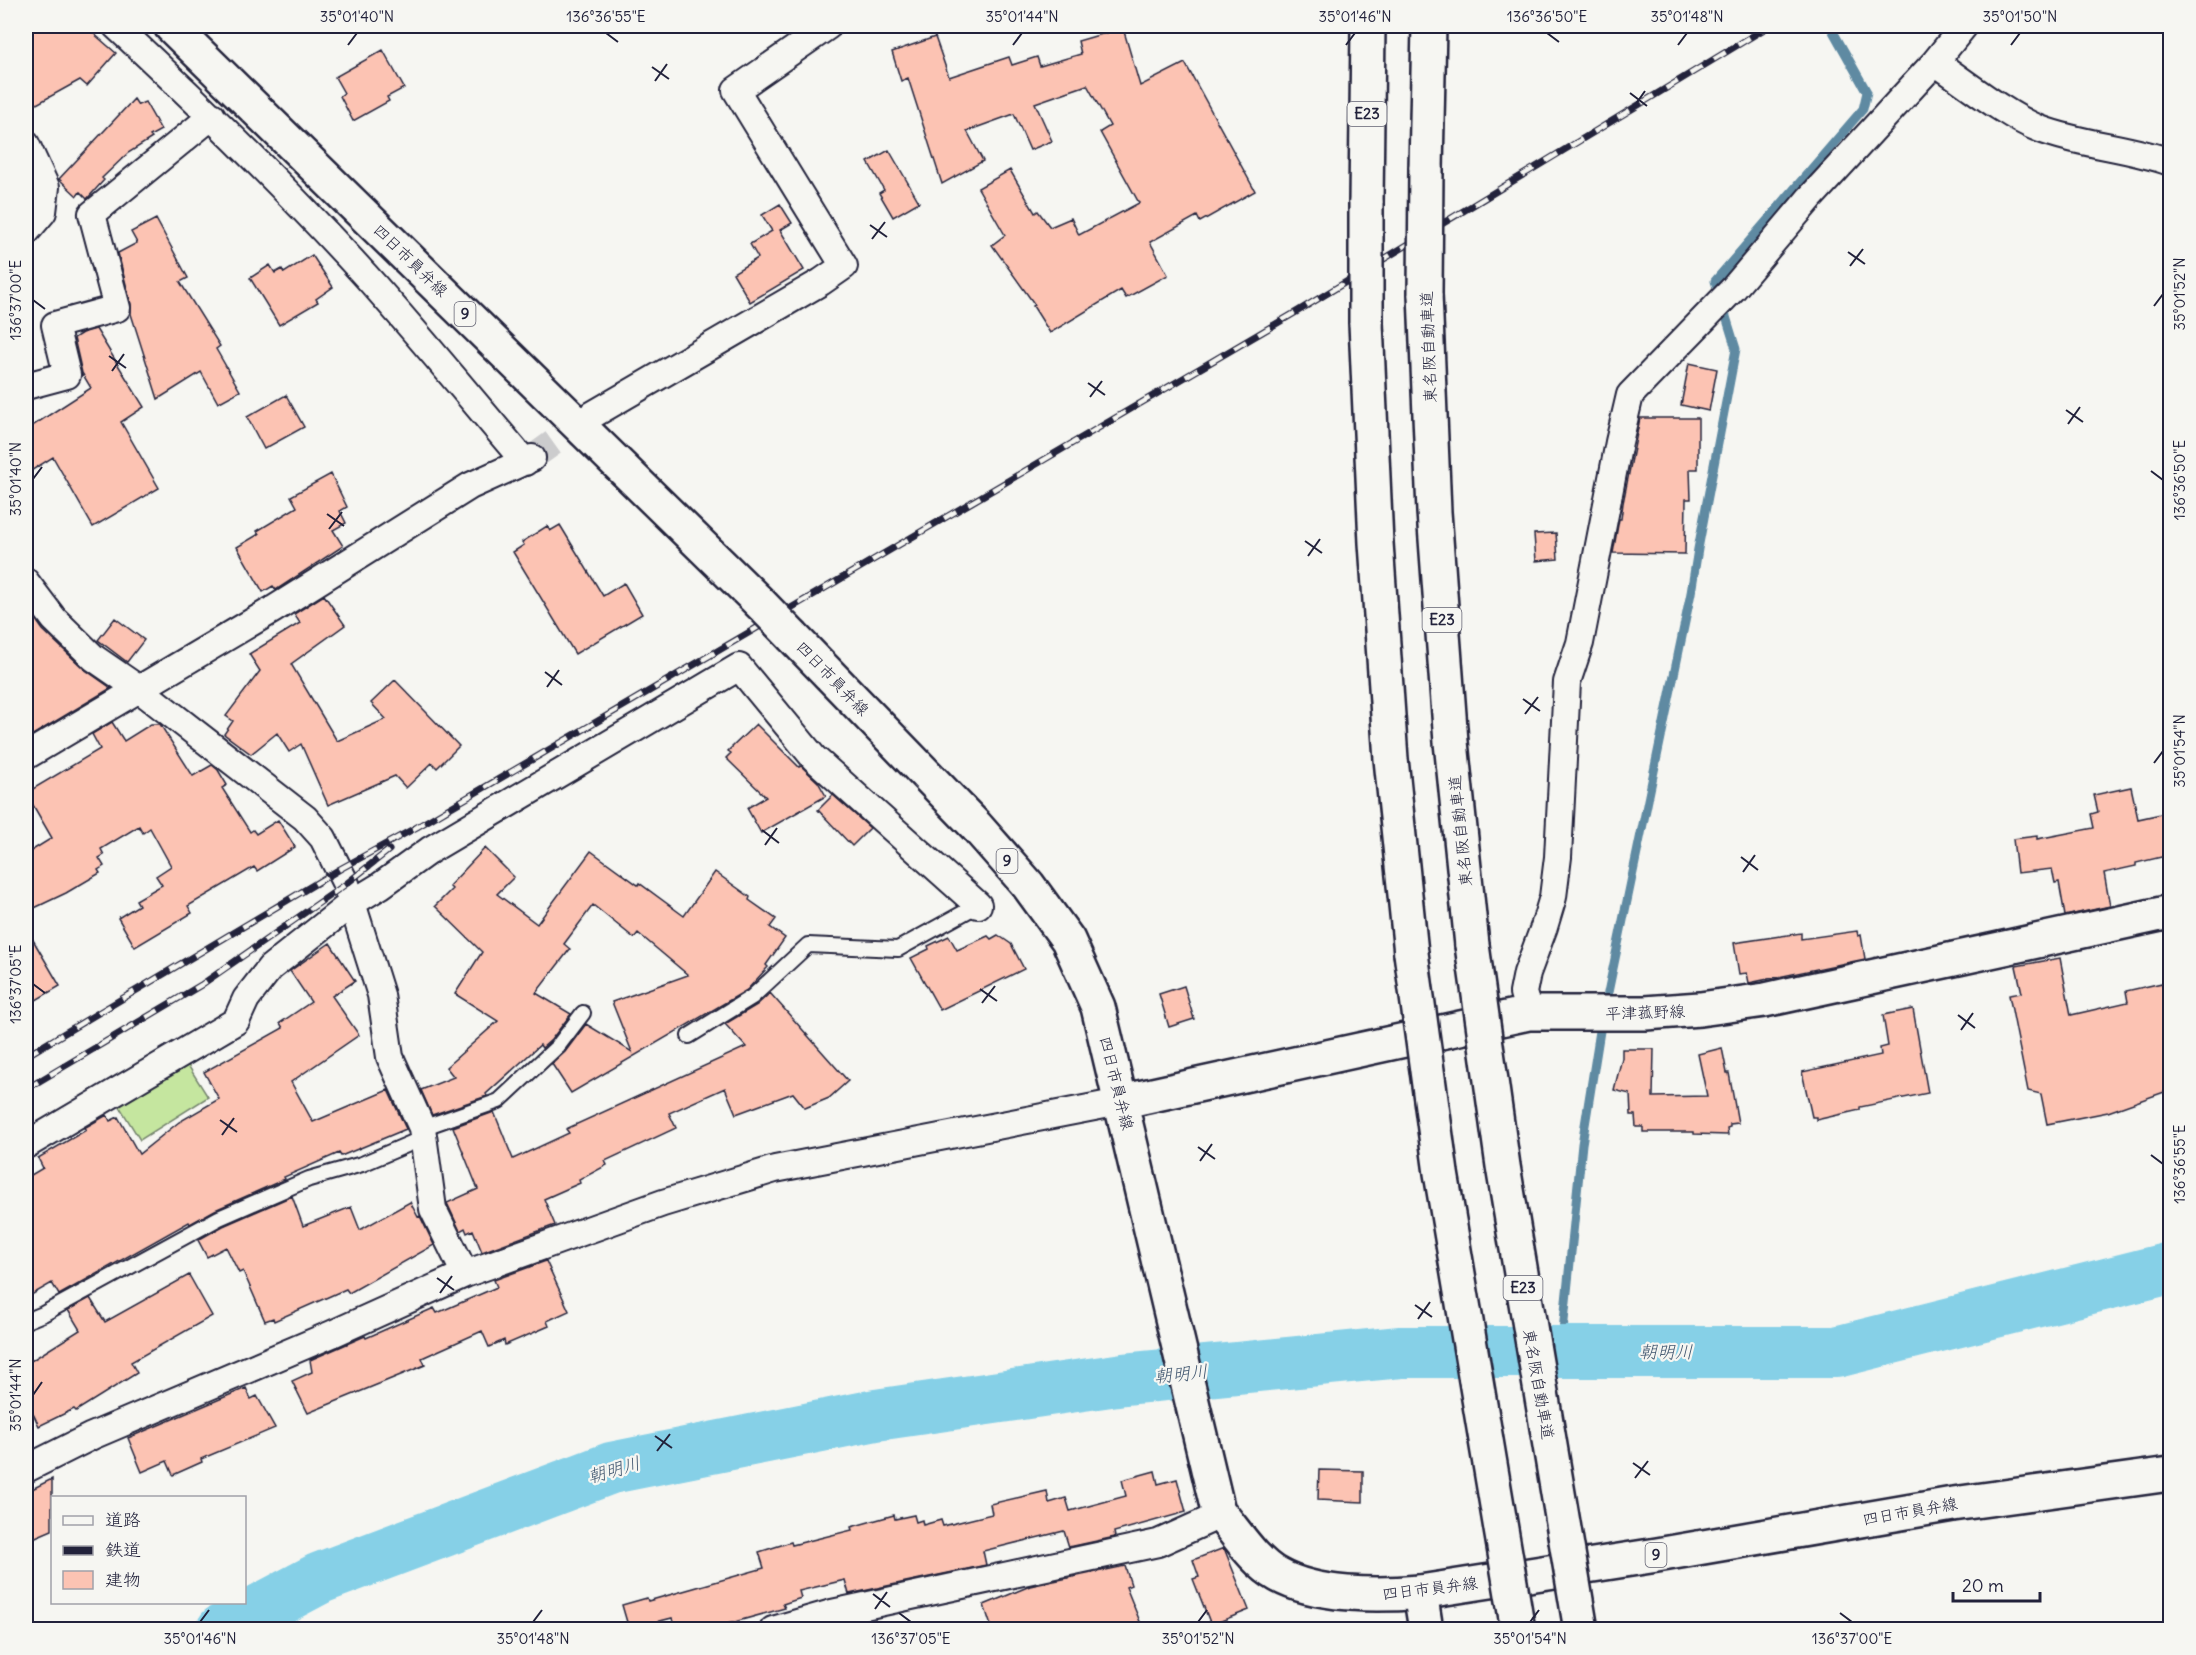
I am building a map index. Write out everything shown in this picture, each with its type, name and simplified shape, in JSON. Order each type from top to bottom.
[{"type":"main road","name":"四日市員弁線","points":[[171,26],[759,602],[976,826],[1028,885],[1068,939],[1098,1007],[1218,1511],[1259,1559],[1277,1575],[1297,1583],[1335,1592],[1382,1596],[1420,1592],[1657,1555],[1953,1504],[2170,1474]]},
{"type":"main road","name":"E23","points":[[1368,26],[1366,323],[1376,543],[1389,736],[1412,953],[1441,1173],[1518,1629]]},
{"type":"main road","name":"東名阪自動車道","points":[[1429,26],[1425,294],[1434,512],[1451,742],[1472,945],[1503,1166],[1581,1629]]},
{"type":"main road","name":"平津菰野線","points":[[1120,1102],[1529,1013],[1645,1013],[1700,1009],[1765,1000],[2170,912]]},
{"type":"main road","points":[[1420,1592],[1426,1629]]},
{"type":"street","points":[[26,756],[274,609],[470,486],[528,460],[367,277],[212,116],[116,26]]},
{"type":"street","points":[[592,415],[821,282],[844,266],[736,90],[828,26]]},
{"type":"street","points":[[1529,1013],[1523,993],[1527,973],[1553,897],[1558,857],[1567,682],[1580,643],[1630,395],[1709,316],[1809,198],[1935,62],[1964,26]]},
{"type":"street","points":[[1935,62],[2011,113],[2038,128],[2057,135],[2129,150],[2170,162]]},
{"type":"street","points":[[26,386],[67,375],[55,326],[117,308],[92,214],[212,116]]},
{"type":"street","points":[[26,144],[46,187],[43,212],[26,232]]},
{"type":"street","points":[[26,582],[54,619],[94,658],[139,689],[305,818],[322,838],[340,869],[352,903],[381,995],[390,1057],[423,1133],[433,1209],[465,1274]]},
{"type":"street","points":[[26,1145],[236,1021],[246,999],[270,968],[352,903],[430,850],[739,666],[814,758],[978,905]]},
{"type":"street","points":[[26,1469],[92,1436],[332,1334],[465,1274],[663,1203],[775,1169],[1120,1102]]},
{"type":"street","points":[[773,1629],[832,1613],[1158,1543],[1207,1521],[1218,1511]]},
{"type":"lane","points":[[689,1036],[752,997],[808,945],[898,949],[978,905]]},
{"type":"lane","points":[[26,1321],[43,1314],[219,1218],[309,1179],[362,1164],[423,1133],[499,1101],[558,1046],[583,1013]]},
{"type":"green space","points":[[186,1062],[208,1097],[140,1140],[118,1104]]},
{"type":"building","points":[[26,26],[85,26],[116,53],[87,86],[80,80],[35,105],[26,87]]},
{"type":"building","points":[[1123,28],[1140,86],[1185,63],[1255,191],[1200,222],[1197,216],[1150,242],[1168,275],[1126,298],[1121,290],[1050,333],[1033,306],[1035,305],[992,245],[1005,235],[978,188],[1010,170],[1035,213],[1038,211],[1050,227],[1071,218],[1079,235],[1139,203],[1100,132],[1110,126],[1087,85],[1035,103],[1052,141],[1030,150],[1014,114],[967,131],[983,161],[942,184],[908,78],[901,81],[892,52],[935,37],[949,77],[1009,57],[1012,65],[1037,57],[1040,66],[1081,54],[1078,41]]},
{"type":"building","points":[[383,50],[404,88],[387,97],[389,101],[353,121],[340,96],[344,93],[335,77]]},
{"type":"building","points":[[134,99],[138,105],[145,102],[161,130],[128,153],[102,178],[104,180],[87,199],[80,192],[77,196],[59,179]]},
{"type":"building","points":[[889,150],[919,202],[893,217],[879,193],[884,190],[868,162]]},
{"type":"building","points":[[780,204],[792,223],[780,230],[804,270],[750,302],[733,273],[758,258],[750,244],[772,231],[762,215]]},
{"type":"building","points":[[156,219],[188,278],[180,282],[220,346],[216,349],[240,391],[218,403],[201,372],[158,399],[131,314],[131,304],[118,253],[137,243],[131,232]]},
{"type":"building","points":[[312,255],[333,287],[316,299],[318,302],[279,325],[250,278],[270,265],[275,273],[282,269],[284,273]]},
{"type":"building","points":[[96,329],[144,407],[121,422],[159,488],[93,527],[53,457],[26,474],[26,430],[91,388],[82,373],[74,338]]},
{"type":"building","points":[[1689,363],[1717,369],[1709,411],[1681,405]]},
{"type":"building","points":[[286,395],[304,427],[264,449],[247,417]]},
{"type":"building","points":[[1640,418],[1698,418],[1698,469],[1690,469],[1691,499],[1686,499],[1685,554],[1613,553]]},
{"type":"building","points":[[331,474],[347,507],[340,511],[346,523],[333,530],[343,546],[276,590],[273,586],[263,592],[237,547],[259,534],[257,531],[297,507],[291,496]]},
{"type":"building","points":[[560,525],[603,596],[624,583],[642,614],[575,654],[513,552],[524,545],[522,542],[547,526],[550,531]]},
{"type":"building","points":[[1556,533],[1558,559],[1536,561],[1534,534]]},
{"type":"building","points":[[324,595],[345,625],[291,664],[337,741],[386,719],[371,703],[395,680],[459,746],[437,768],[432,763],[406,788],[395,776],[328,805],[301,744],[289,752],[277,733],[251,754],[224,734],[233,721],[226,716],[260,671],[249,654],[300,623],[294,614]]},
{"type":"building","points":[[26,606],[43,630],[84,669],[111,688],[26,739]]},
{"type":"building","points":[[115,618],[144,640],[127,662],[98,640]]},
{"type":"building","points":[[112,722],[124,741],[151,724],[160,724],[193,776],[212,765],[218,770],[227,785],[222,788],[250,832],[253,830],[256,834],[278,820],[295,847],[257,871],[254,867],[188,906],[192,913],[135,947],[118,918],[139,905],[136,900],[162,885],[156,876],[171,866],[150,828],[143,833],[139,826],[101,849],[104,855],[99,858],[104,866],[98,870],[100,873],[66,893],[26,912],[26,854],[52,838],[26,793],[100,749],[92,734]]},
{"type":"building","points":[[756,724],[799,767],[801,766],[818,782],[826,796],[761,833],[747,808],[766,797],[726,758],[731,753],[728,751]]},
{"type":"building","points":[[2131,787],[2138,819],[2170,812],[2170,855],[2104,873],[2110,906],[2065,916],[2059,882],[2055,883],[2052,869],[2017,873],[2013,839],[2037,836],[2037,839],[2094,828],[2091,814],[2098,812],[2094,795]]},
{"type":"building","points":[[833,795],[870,828],[852,846],[818,810]]},
{"type":"building","points":[[485,848],[514,877],[497,894],[537,924],[591,851],[684,916],[715,872],[776,919],[770,927],[785,938],[766,965],[768,967],[747,990],[571,1093],[552,1064],[565,1052],[586,1024],[632,1052],[612,1002],[688,975],[638,933],[634,938],[593,905],[564,944],[570,949],[536,993],[571,1014],[551,1040],[542,1048],[540,1045],[486,1094],[487,1096],[432,1115],[421,1090],[454,1077],[446,1067],[498,1021],[455,994],[482,952],[435,906],[452,889],[449,886]]},
{"type":"building","points":[[26,928],[60,986],[26,1006]]},
{"type":"building","points":[[1857,931],[1858,936],[1861,935],[1865,959],[1749,983],[1747,973],[1739,974],[1734,943],[1801,933],[1801,939]]},
{"type":"building","points":[[998,935],[1011,944],[1024,969],[940,1010],[911,958],[929,949],[928,946],[949,936],[957,950],[988,936],[991,939]]},
{"type":"building","points":[[330,943],[355,981],[332,996],[359,1035],[291,1082],[313,1122],[388,1090],[406,1129],[341,1156],[339,1153],[284,1177],[285,1179],[215,1210],[190,1224],[189,1222],[59,1295],[52,1283],[26,1298],[26,1178],[43,1168],[38,1158],[107,1115],[110,1121],[118,1117],[139,1154],[179,1122],[219,1099],[204,1072],[283,1028],[280,1023],[311,1002],[290,971]]},
{"type":"building","points":[[2060,958],[2071,1015],[2128,1002],[2126,991],[2162,983],[2170,1024],[2170,1090],[2108,1112],[2047,1124],[2041,1094],[2028,1091],[2009,995],[2022,993],[2016,966]]},
{"type":"building","points":[[1184,986],[1194,1019],[1169,1027],[1159,994]]},
{"type":"building","points":[[770,993],[848,1081],[829,1098],[805,1108],[793,1093],[736,1114],[725,1088],[669,1113],[676,1128],[605,1161],[607,1165],[579,1180],[580,1183],[544,1199],[555,1225],[482,1252],[473,1230],[467,1233],[465,1228],[460,1231],[447,1203],[478,1189],[453,1127],[494,1112],[513,1159],[569,1133],[566,1129],[746,1047],[725,1024],[757,1005]]},
{"type":"building","points":[[1913,1009],[1928,1093],[1860,1107],[1860,1110],[1816,1120],[1816,1117],[1812,1117],[1802,1072],[1881,1055],[1880,1048],[1888,1046],[1883,1015]]},
{"type":"building","points":[[1722,1048],[1738,1123],[1730,1124],[1727,1128],[1728,1135],[1643,1132],[1643,1127],[1636,1127],[1635,1115],[1631,1115],[1630,1094],[1614,1090],[1622,1049],[1654,1049],[1653,1097],[1707,1096],[1698,1054]]},
{"type":"building","points":[[292,1196],[303,1226],[351,1207],[360,1230],[410,1202],[418,1217],[420,1216],[434,1245],[349,1293],[346,1289],[274,1321],[273,1318],[265,1321],[243,1271],[239,1273],[226,1247],[207,1257],[198,1240],[223,1226]]},
{"type":"building","points":[[546,1261],[569,1311],[547,1321],[549,1326],[505,1345],[504,1340],[489,1347],[482,1331],[422,1358],[425,1365],[308,1413],[292,1381],[312,1372],[310,1360],[434,1308],[437,1313],[497,1287],[494,1280]]},
{"type":"building","points":[[189,1275],[212,1316],[131,1362],[137,1373],[76,1411],[74,1409],[39,1426],[26,1399],[26,1364],[80,1330],[68,1310],[90,1298],[105,1322]]},
{"type":"building","points":[[246,1388],[251,1399],[257,1396],[275,1428],[201,1459],[202,1462],[173,1475],[167,1461],[142,1472],[128,1438]]},
{"type":"building","points":[[1319,1470],[1363,1471],[1363,1502],[1318,1500]]},
{"type":"building","points":[[1155,1471],[1158,1484],[1177,1479],[1186,1512],[1114,1532],[1115,1537],[1069,1547],[1064,1531],[983,1551],[986,1565],[849,1594],[845,1580],[799,1591],[801,1598],[783,1604],[785,1608],[709,1629],[675,1629],[672,1618],[629,1629],[622,1605],[647,1598],[648,1601],[764,1568],[759,1552],[791,1542],[792,1545],[852,1530],[851,1527],[894,1515],[895,1519],[914,1515],[916,1522],[922,1520],[923,1525],[941,1520],[943,1526],[992,1514],[990,1504],[1047,1491],[1049,1503],[1066,1498],[1070,1511],[1126,1496],[1122,1480]]},
{"type":"building","points":[[52,1479],[51,1530],[31,1539],[30,1537],[26,1539],[26,1492]]},
{"type":"building","points":[[1224,1548],[1249,1610],[1211,1625],[1193,1579],[1199,1577],[1193,1560]]},
{"type":"building","points":[[1125,1566],[1131,1585],[1126,1587],[1143,1629],[992,1629],[984,1605],[1030,1586]]},
{"type":"waterway","points":[[1561,1351],[1582,1144],[1600,1031],[1691,593],[1736,349],[1715,281],[1863,109],[1867,92],[1830,26]]},
{"type":"waterway","name":"朝明川","points":[[222,1630],[320,1578],[611,1468],[876,1415],[1124,1379],[1401,1352],[1836,1352],[2170,1268]]},
{"type":"tunnel","points":[[532,458],[592,415]]},
{"type":"railway","points":[[26,1056],[340,869],[417,827],[1298,311],[1769,26]]},
{"type":"railway","points":[[26,1089],[201,985],[346,884],[389,850]]}]
